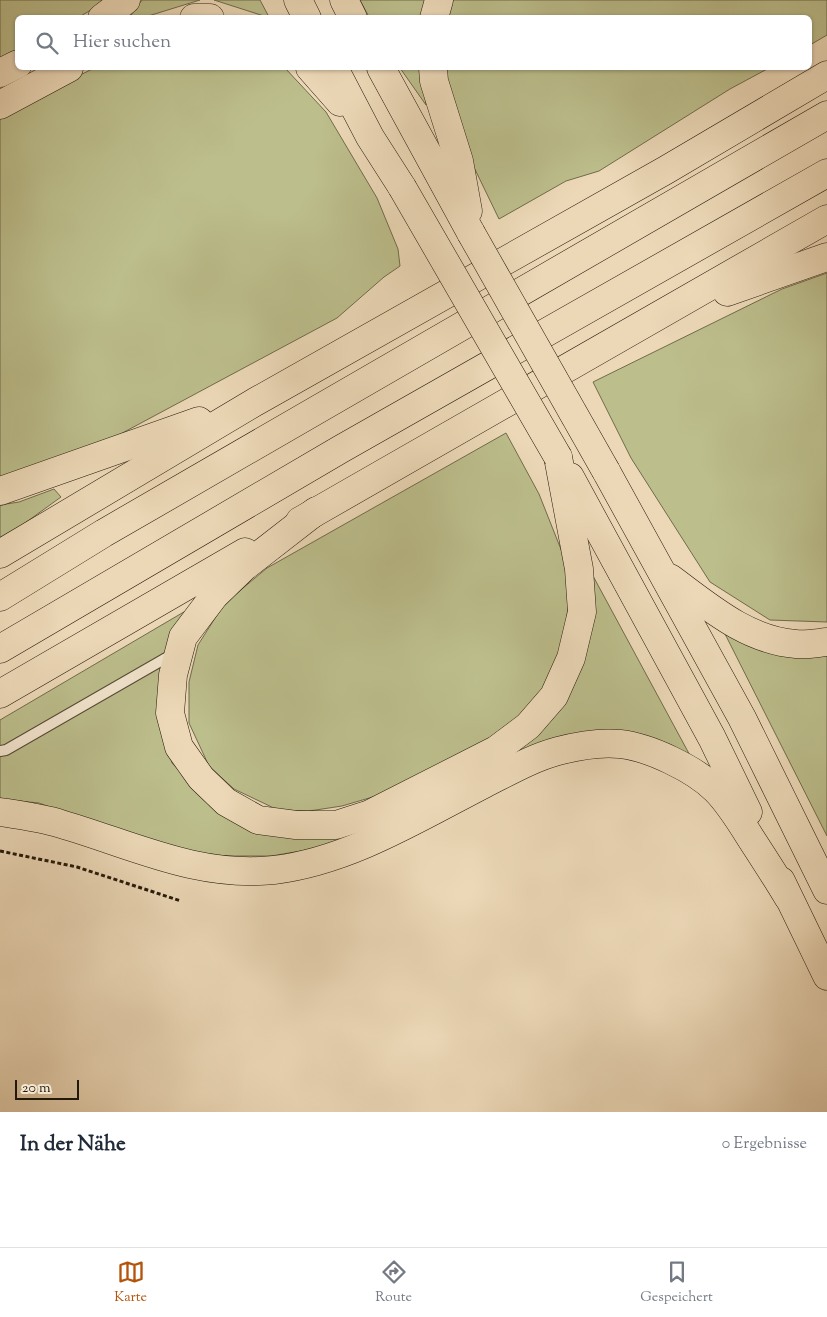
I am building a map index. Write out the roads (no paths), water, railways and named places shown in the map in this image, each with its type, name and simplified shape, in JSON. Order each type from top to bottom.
[{"type":"highway","points":[[106,15],[126,0]]},
{"type":"highway","points":[[298,0],[306,15]]},
{"type":"highway","points":[[344,0],[352,15]]},
{"type":"highway","points":[[435,15],[439,0]]},
{"type":"highway","points":[[0,73],[15,66]]},
{"type":"highway","points":[[0,105],[66,70]]},
{"type":"highway","points":[[312,70],[370,137]]},
{"type":"highway","points":[[335,70],[370,137],[402,187],[558,457],[570,489],[712,738],[827,976]]},
{"type":"highway","points":[[382,70],[448,166]]},
{"type":"highway","points":[[433,70],[448,166],[471,233],[664,573],[742,718],[827,890]]},
{"type":"highway","points":[[0,554],[254,402],[666,170],[827,75]]},
{"type":"highway","points":[[0,598],[104,533],[827,115]]},
{"type":"highway","points":[[0,649],[341,449],[827,173]]},
{"type":"highway","points":[[0,694],[827,219]]},
{"type":"highway","points":[[644,325],[769,276],[827,256]]},
{"type":"highway","points":[[0,491],[254,402]]},
{"type":"highway","points":[[316,511],[244,567],[214,596],[184,637],[173,675],[170,713],[179,747],[201,778],[226,802],[258,820],[296,826],[336,825],[370,814],[496,750],[528,726],[554,696],[571,658],[582,612],[570,489]]},
{"type":"highway","points":[[664,573],[732,624],[766,639],[797,645],[827,642]]},
{"type":"highway","points":[[0,812],[60,824],[167,860],[203,868],[240,872],[275,870],[313,862],[345,852],[388,833],[522,765],[557,751],[589,745],[620,744],[649,751],[680,765],[715,789],[738,818],[788,897]]},
{"type":"lane","points":[[0,751],[6,750],[180,651]]}]
